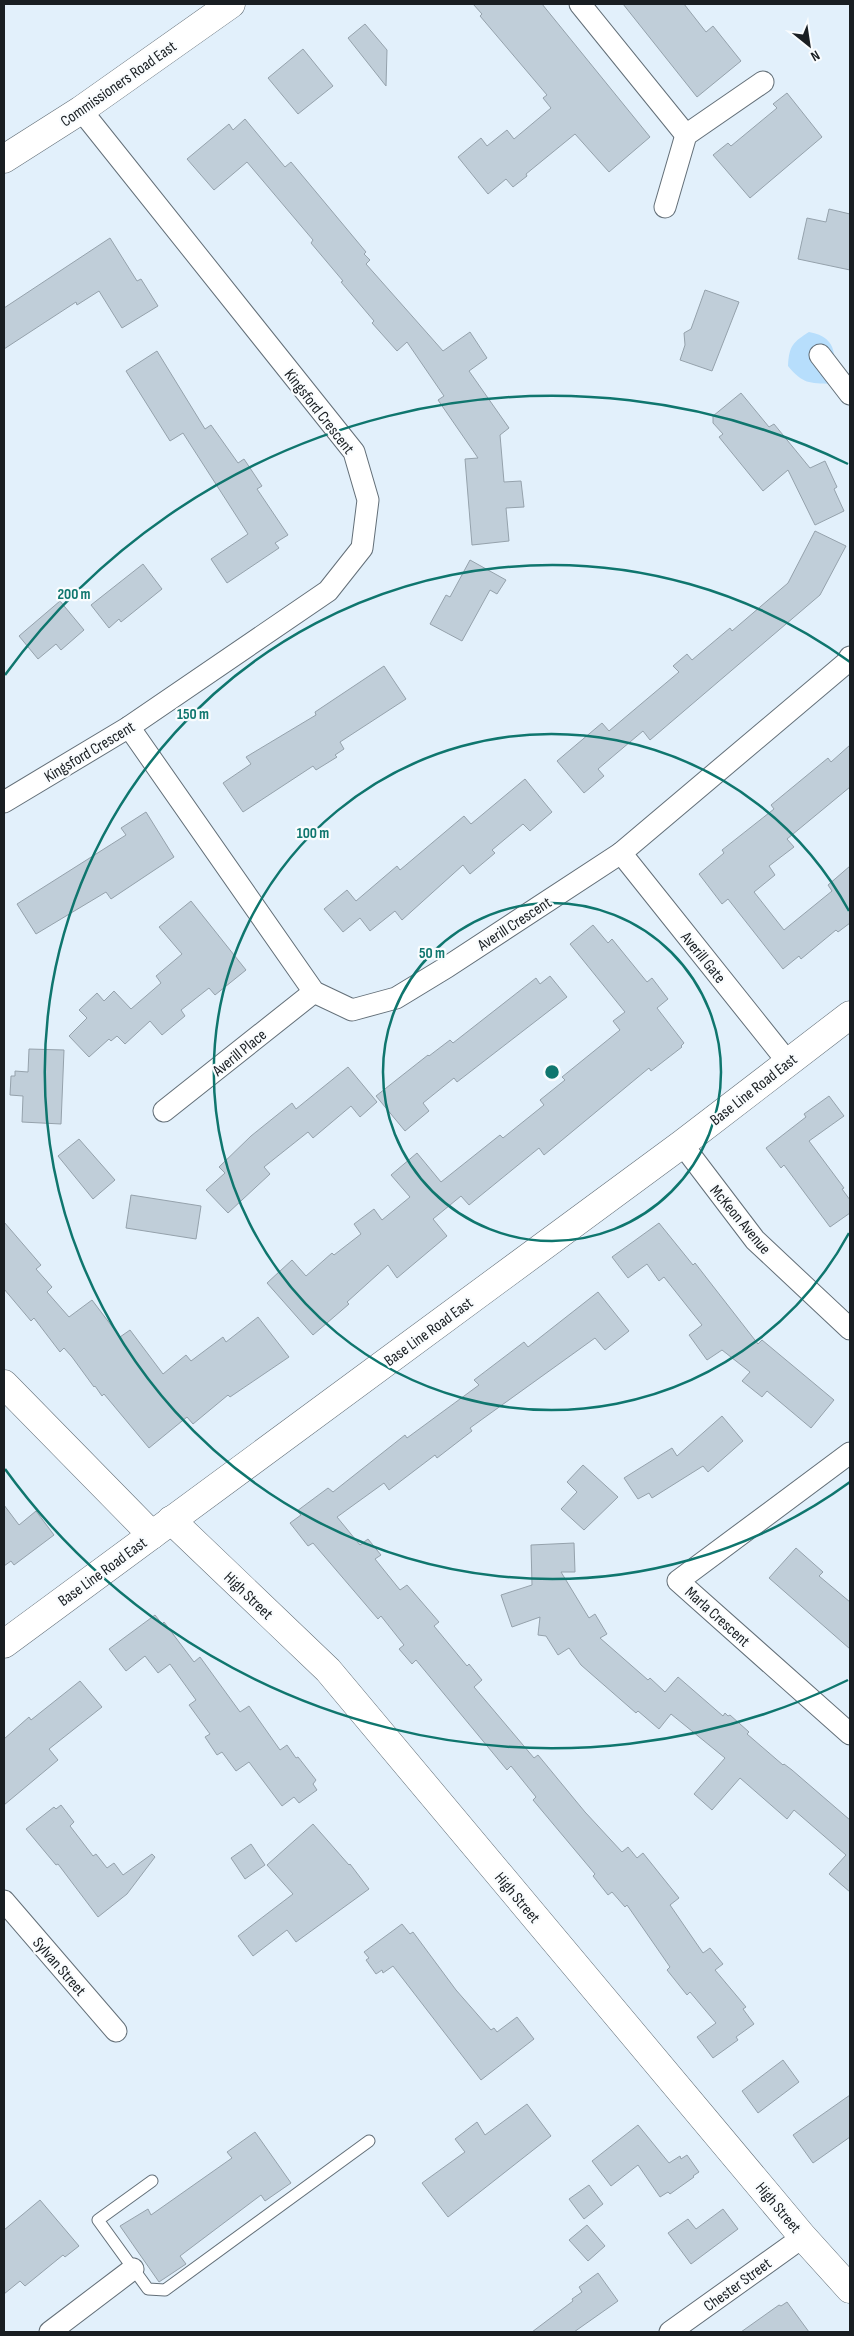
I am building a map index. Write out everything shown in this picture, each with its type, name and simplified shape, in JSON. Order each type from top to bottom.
[{"type":"street","name":"Commissioners Road East","points":[[4,159],[81,110],[231,4]]},
{"type":"street","points":[[580,4],[686,135]]},
{"type":"street","points":[[665,207],[686,135],[763,82]]},
{"type":"street","name":"Kingsford Crescent","points":[[4,802],[129,727],[328,591],[362,548],[368,500],[354,452],[81,110]]},
{"type":"street","points":[[820,355],[850,394]]},
{"type":"street","name":"Averill Crescent","points":[[129,727],[314,992],[352,1010],[396,998],[447,967],[621,853],[846,664],[850,657]]},
{"type":"street","name":"Averill Gate","points":[[621,853],[787,1061]]},
{"type":"street","name":"Averill Place","points":[[164,1112],[314,992]]},
{"type":"street","name":"Base Line Road East","points":[[4,1644],[682,1144],[787,1061],[850,1015]]},
{"type":"street","name":"McKeon Avenue","points":[[682,1144],[755,1240],[850,1329]]},
{"type":"street","name":"High Street","points":[[4,1384],[162,1527],[328,1670],[803,2237],[850,2289]]},
{"type":"street","name":"Marla Crescent","points":[[850,1453],[678,1581],[850,1734]]},
{"type":"street","name":"Sylvan Street","points":[[4,1901],[116,2031]]},
{"type":"street","name":"Chester Street","points":[[670,2332],[803,2237]]},
{"type":"street","points":[[50,2332],[133,2269]]},
{"type":"lane","points":[[152,2181],[98,2220],[148,2289],[165,2290],[369,2141]]},
{"type":"shaded area","points":[[809,332],[826,339],[834,351],[831,384],[802,379],[788,366],[789,354],[793,345]]},
{"type":"building","points":[[473,4],[542,4],[650,137],[609,172],[575,134],[513,187],[506,179],[488,194],[458,157],[481,138],[487,146],[507,130],[514,139],[551,108],[543,98],[547,95],[480,16],[482,14]]},
{"type":"building","points":[[623,4],[684,4],[706,32],[713,26],[741,61],[697,97]]},
{"type":"building","points":[[365,24],[387,50],[386,86],[348,38]]},
{"type":"building","points":[[303,49],[333,86],[298,114],[268,78]]},
{"type":"building","points":[[787,93],[822,137],[750,198],[713,155],[728,143],[731,146],[777,108],[773,104]]},
{"type":"building","points":[[245,119],[285,167],[291,162],[366,252],[364,254],[370,260],[366,264],[443,351],[470,332],[487,358],[469,371],[509,428],[500,435],[504,482],[521,481],[524,507],[506,508],[509,541],[472,545],[465,459],[478,458],[438,400],[444,396],[407,342],[397,351],[372,323],[374,321],[311,243],[313,240],[247,162],[214,190],[187,159],[229,124],[233,130]]},
{"type":"building","points":[[829,209],[850,214],[850,270],[798,259],[807,218],[826,222]]},
{"type":"building","points":[[110,238],[137,281],[141,279],[158,306],[122,328],[99,291],[77,305],[76,302],[4,349],[4,308]]},
{"type":"building","points":[[705,290],[739,302],[712,371],[680,360],[685,345],[684,333],[691,329]]},
{"type":"building","points":[[157,351],[205,429],[211,425],[238,463],[244,459],[262,486],[257,489],[288,535],[275,543],[279,548],[227,583],[211,559],[248,534],[183,433],[170,441],[126,371]]},
{"type":"building","points":[[741,393],[769,427],[774,424],[810,468],[825,461],[837,487],[834,489],[844,511],[815,525],[788,470],[763,491],[719,437],[723,434],[713,423],[713,416]]},
{"type":"building","points":[[815,531],[846,546],[820,595],[650,740],[643,731],[598,769],[604,776],[584,793],[557,761],[602,723],[609,731],[679,672],[673,666],[687,654],[692,660],[730,628],[732,631],[788,583]]},
{"type":"building","points":[[470,560],[506,580],[497,594],[490,590],[462,641],[430,624],[446,595],[450,597]]},
{"type":"building","points":[[143,564],[162,589],[121,622],[119,619],[109,628],[91,605]]},
{"type":"building","points":[[60,601],[84,630],[61,650],[56,644],[38,659],[19,636]]},
{"type":"building","points":[[384,666],[406,699],[340,742],[344,749],[335,755],[337,757],[316,770],[313,766],[243,812],[223,783],[251,764],[246,757],[316,715],[315,712]]},
{"type":"building","points":[[850,745],[850,787],[787,839],[794,847],[769,866],[775,875],[754,892],[784,930],[832,891],[828,885],[850,866],[850,923],[838,932],[836,930],[801,959],[799,956],[783,969],[728,899],[722,904],[699,874],[724,853],[722,850],[774,809],[771,805],[828,758],[831,762]]},
{"type":"building","points":[[525,779],[552,812],[530,831],[523,824],[492,850],[495,853],[470,874],[463,865],[402,920],[395,911],[370,931],[360,918],[343,932],[324,909],[347,890],[356,901],[397,866],[400,870],[464,816],[471,824]]},
{"type":"building","points":[[146,812],[174,857],[111,899],[106,892],[36,934],[17,904],[126,835],[121,828]]},
{"type":"building","points":[[191,901],[246,970],[215,995],[209,988],[181,1010],[185,1016],[162,1035],[150,1021],[125,1044],[117,1036],[111,1041],[109,1039],[89,1057],[69,1036],[87,1018],[79,1010],[97,993],[104,1001],[114,991],[131,1009],[161,983],[156,976],[182,954],[159,927]]},
{"type":"building","points":[[593,925],[608,943],[612,939],[647,982],[652,978],[668,999],[657,1008],[684,1043],[682,1047],[651,1071],[649,1068],[544,1155],[539,1148],[469,1205],[461,1196],[433,1219],[447,1236],[397,1278],[388,1265],[347,1302],[349,1304],[313,1335],[267,1283],[292,1260],[306,1276],[332,1253],[334,1255],[361,1234],[354,1224],[374,1209],[382,1220],[410,1197],[391,1175],[417,1153],[441,1182],[500,1135],[503,1138],[544,1105],[540,1100],[565,1080],[562,1077],[620,1030],[613,1021],[625,1012],[570,944]]},
{"type":"building","points":[[550,976],[567,997],[457,1082],[454,1078],[423,1103],[429,1111],[405,1131],[376,1096],[428,1055],[450,1040],[453,1043],[536,978],[540,984]]},
{"type":"building","points":[[29,1049],[64,1050],[61,1124],[22,1122],[23,1096],[10,1095],[11,1076],[15,1076],[15,1071],[28,1072]]},
{"type":"building","points":[[348,1067],[377,1102],[360,1117],[351,1106],[313,1138],[308,1132],[264,1167],[270,1174],[228,1213],[206,1190],[225,1173],[219,1167],[251,1136],[292,1103],[296,1109]]},
{"type":"building","points":[[829,1096],[844,1116],[809,1141],[844,1188],[842,1189],[850,1200],[850,1213],[830,1227],[784,1165],[781,1168],[766,1148],[806,1117],[804,1114]]},
{"type":"building","points":[[79,1139],[115,1180],[93,1199],[58,1156]]},
{"type":"building","points":[[131,1195],[201,1206],[196,1239],[126,1228]]},
{"type":"building","points":[[4,1222],[41,1265],[36,1269],[52,1287],[47,1292],[69,1317],[92,1300],[120,1337],[130,1330],[163,1374],[186,1355],[191,1361],[223,1337],[226,1342],[258,1317],[289,1357],[230,1397],[228,1395],[193,1424],[187,1417],[149,1448],[104,1394],[102,1396],[94,1387],[64,1348],[60,1352],[34,1318],[31,1321],[4,1289]]},
{"type":"building","points":[[659,1223],[693,1265],[695,1263],[758,1344],[762,1340],[834,1400],[811,1428],[767,1391],[762,1397],[742,1381],[750,1372],[722,1350],[707,1360],[689,1335],[702,1325],[664,1277],[659,1281],[647,1264],[628,1278],[612,1257]]},
{"type":"building","points":[[598,1292],[629,1331],[605,1350],[595,1338],[470,1428],[472,1431],[437,1458],[435,1455],[389,1490],[384,1483],[337,1517],[360,1545],[368,1539],[381,1555],[375,1559],[400,1590],[407,1585],[439,1622],[434,1626],[467,1666],[469,1664],[482,1680],[474,1687],[534,1758],[538,1755],[585,1812],[622,1852],[628,1847],[637,1858],[643,1853],[679,1898],[670,1905],[703,1953],[710,1948],[723,1964],[715,1970],[746,2007],[743,2009],[754,2024],[736,2037],[738,2040],[713,2058],[697,2037],[716,2023],[690,1992],[687,1995],[667,1970],[670,1967],[627,1905],[625,1907],[612,1892],[608,1895],[593,1876],[595,1874],[533,1800],[536,1797],[511,1766],[507,1770],[416,1660],[412,1664],[399,1649],[404,1645],[381,1616],[378,1619],[313,1543],[308,1546],[290,1523],[301,1515],[297,1511],[328,1488],[333,1492],[405,1435],[407,1438],[479,1385],[474,1380],[524,1342],[528,1347]]},
{"type":"building","points":[[722,1416],[743,1441],[708,1472],[703,1466],[652,1498],[649,1493],[638,1499],[624,1478],[672,1448],[677,1456]]},
{"type":"building","points":[[583,1465],[618,1497],[584,1530],[561,1509],[577,1492],[567,1482]]},
{"type":"building","points":[[4,1505],[19,1525],[36,1511],[54,1535],[14,1565],[11,1561],[4,1566]]},
{"type":"building","points":[[574,1543],[575,1572],[561,1572],[589,1618],[595,1614],[607,1634],[600,1638],[648,1680],[650,1678],[665,1692],[678,1677],[723,1716],[725,1713],[728,1716],[730,1715],[749,1732],[747,1734],[850,1820],[850,1892],[829,1874],[846,1855],[794,1810],[787,1819],[740,1778],[712,1810],[694,1794],[725,1758],[671,1714],[659,1729],[638,1711],[636,1713],[581,1665],[569,1648],[558,1655],[546,1636],[538,1635],[540,1617],[512,1627],[501,1595],[532,1585],[531,1545]]},
{"type":"building","points":[[796,1548],[823,1572],[819,1576],[850,1602],[850,1649],[769,1578]]},
{"type":"building","points":[[155,1615],[162,1624],[164,1622],[194,1662],[200,1657],[240,1712],[249,1706],[280,1750],[287,1745],[316,1780],[313,1784],[317,1790],[299,1803],[294,1797],[282,1806],[249,1762],[236,1771],[222,1752],[217,1755],[205,1737],[210,1734],[189,1705],[196,1700],[170,1664],[158,1673],[145,1656],[126,1671],[109,1649]]},
{"type":"building","points":[[80,1681],[102,1707],[49,1749],[58,1760],[4,1805],[4,1739],[29,1717],[31,1720]]},
{"type":"building","points":[[61,1805],[74,1822],[70,1826],[93,1856],[96,1854],[107,1868],[114,1863],[123,1875],[152,1854],[155,1857],[127,1894],[98,1917],[58,1864],[56,1865],[26,1829],[54,1807],[56,1809]]},
{"type":"building","points":[[313,1824],[350,1864],[369,1889],[296,1942],[287,1930],[253,1956],[238,1936],[293,1894],[267,1865]]},
{"type":"building","points":[[251,1844],[265,1865],[245,1879],[231,1858]]},
{"type":"building","points":[[402,1924],[410,1934],[413,1932],[456,1990],[491,2030],[494,2028],[497,2032],[517,2017],[534,2039],[481,2080],[393,1966],[383,1973],[382,1970],[376,1974],[366,1960],[369,1958],[364,1952]]},
{"type":"building","points":[[783,2060],[799,2082],[758,2113],[742,2091]]},
{"type":"building","points":[[850,2095],[850,2137],[813,2163],[793,2135]]},
{"type":"building","points":[[527,2104],[551,2136],[448,2217],[422,2183],[465,2152],[455,2139],[477,2122],[485,2135]]},
{"type":"building","points":[[638,2125],[669,2163],[680,2156],[681,2159],[687,2155],[699,2172],[670,2194],[668,2192],[660,2197],[638,2165],[611,2186],[592,2161]]},
{"type":"building","points":[[255,2132],[291,2183],[265,2201],[261,2195],[180,2256],[186,2264],[159,2282],[120,2226],[148,2209],[151,2215],[232,2158],[227,2152]]},
{"type":"building","points":[[589,2185],[603,2204],[584,2219],[569,2199]]},
{"type":"building","points":[[40,2200],[79,2246],[65,2257],[63,2255],[25,2286],[20,2281],[4,2294],[4,2230]]},
{"type":"building","points":[[723,2209],[738,2229],[691,2264],[668,2233],[688,2219],[696,2229]]},
{"type":"building","points":[[587,2225],[605,2246],[588,2261],[569,2240]]},
{"type":"building","points":[[598,2273],[618,2301],[574,2332],[532,2332],[573,2301],[572,2299],[582,2292],[579,2287]]},
{"type":"building","points":[[787,2302],[809,2332],[741,2332],[779,2305],[781,2306]]}]
